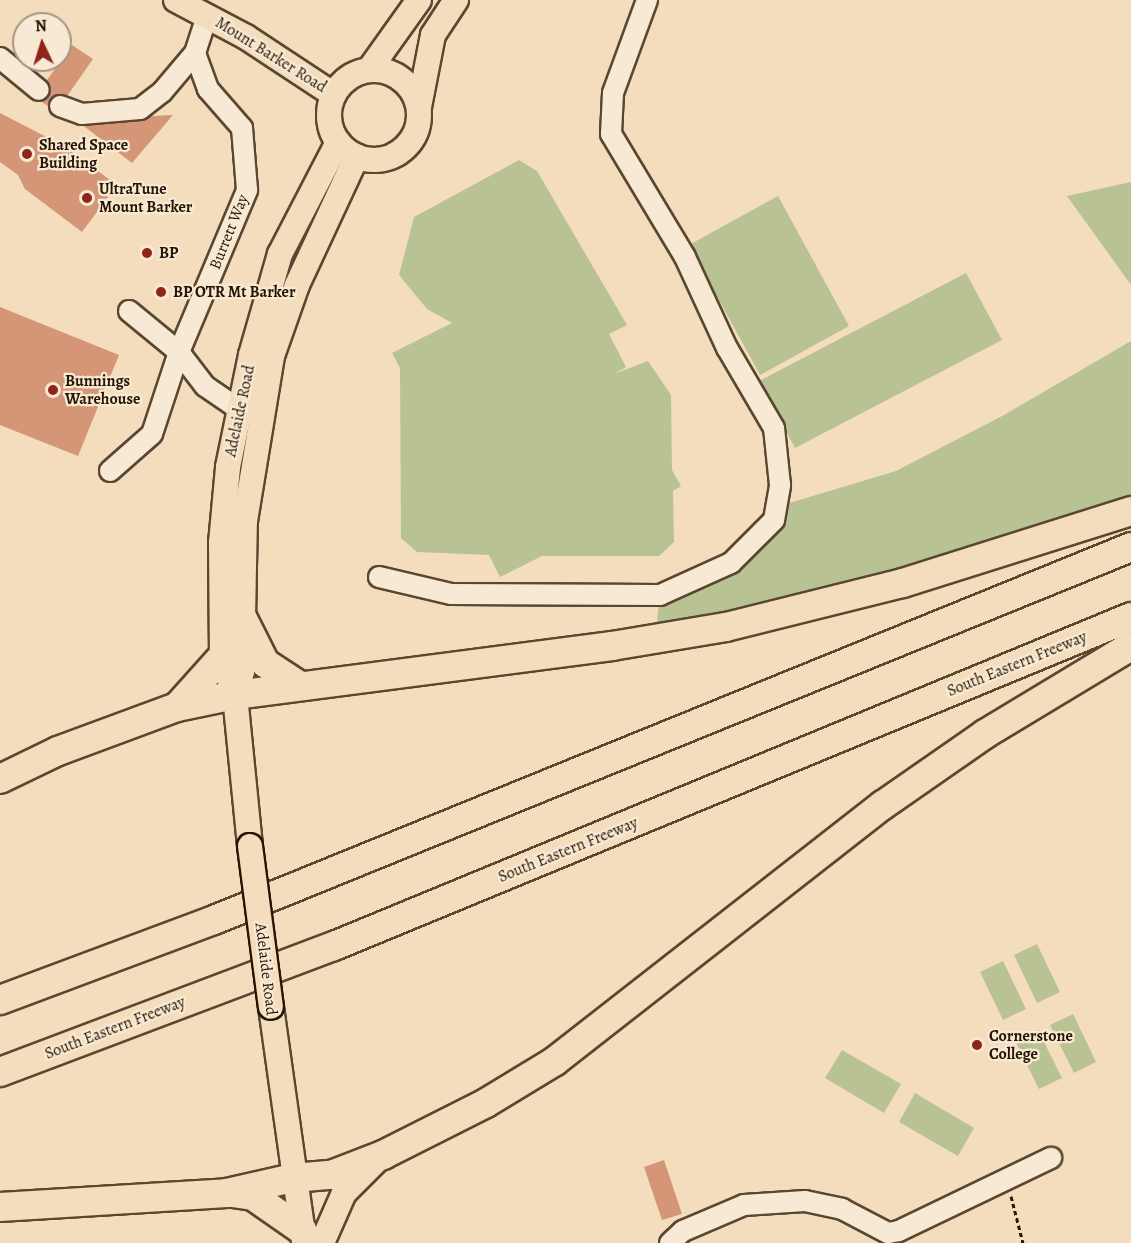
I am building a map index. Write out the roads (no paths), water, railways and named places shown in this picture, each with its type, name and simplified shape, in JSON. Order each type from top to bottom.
[{"type":"highway","points":[[0,779],[58,751],[177,707],[235,695],[601,648],[726,627],[903,583],[1131,511]]},
{"type":"highway","points":[[0,1000],[214,920],[1131,547]]},
{"type":"highway","points":[[242,617],[265,663],[300,686]]},
{"type":"highway","name":"South Eastern Freeway","points":[[0,1072],[334,946],[1131,617]]},
{"type":"highway","points":[[0,1207],[227,1193],[293,1178],[331,1175],[383,1155],[486,1103],[555,1061],[883,805],[985,734],[1131,646]]},
{"type":"highway","points":[[177,707],[222,657]]},
{"type":"highway","points":[[227,1193],[253,1196],[309,1239]]},
{"type":"main road","name":"Mount Barker Road","points":[[176,0],[246,37],[334,95]]},
{"type":"main road","points":[[419,0],[369,70],[343,83],[334,95],[329,119],[338,142],[357,156],[384,159],[402,149],[415,134],[433,35],[456,0]]},
{"type":"main road","points":[[369,70],[396,75],[415,94],[419,107]]},
{"type":"main road","name":"Adelaide Road","points":[[309,1239],[293,1178],[250,846],[235,695],[222,657],[221,543],[228,467],[240,410],[280,254],[338,142]]},
{"type":"main road","name":"Adelaide Road","points":[[235,695],[242,671],[244,521],[272,356],[297,285],[357,156]]},
{"type":"main road","points":[[309,1239],[344,1193],[383,1155]]},
{"type":"street","points":[[379,577],[452,594],[660,595],[731,563],[774,520],[780,485],[774,428],[727,348],[686,257],[611,134],[613,93],[646,0]]},
{"type":"street","points":[[60,106],[82,114],[140,109],[162,92],[195,53],[207,16]]},
{"type":"street","name":"Burrett Way","points":[[110,471],[152,434],[179,352],[247,190],[242,128],[208,89],[195,53]]},
{"type":"street","points":[[0,58],[39,90]]},
{"type":"street","points":[[129,311],[179,352],[205,386],[240,410]]},
{"type":"street","points":[[670,1243],[683,1231],[744,1205],[805,1201],[842,1209],[888,1233],[899,1231],[1052,1158]]},
{"type":"place","name":"Shared Space Building","points":[[27,154]]},
{"type":"place","name":"UltraTune Mount Barker","points":[[87,198]]},
{"type":"place","name":"BP","points":[[147,253]]},
{"type":"place","name":"BP OTR Mt Barker","points":[[161,292]]},
{"type":"place","name":"Bunnings Warehouse","points":[[53,390]]},
{"type":"place","name":"Cornerstone College","points":[[977,1045]]}]
